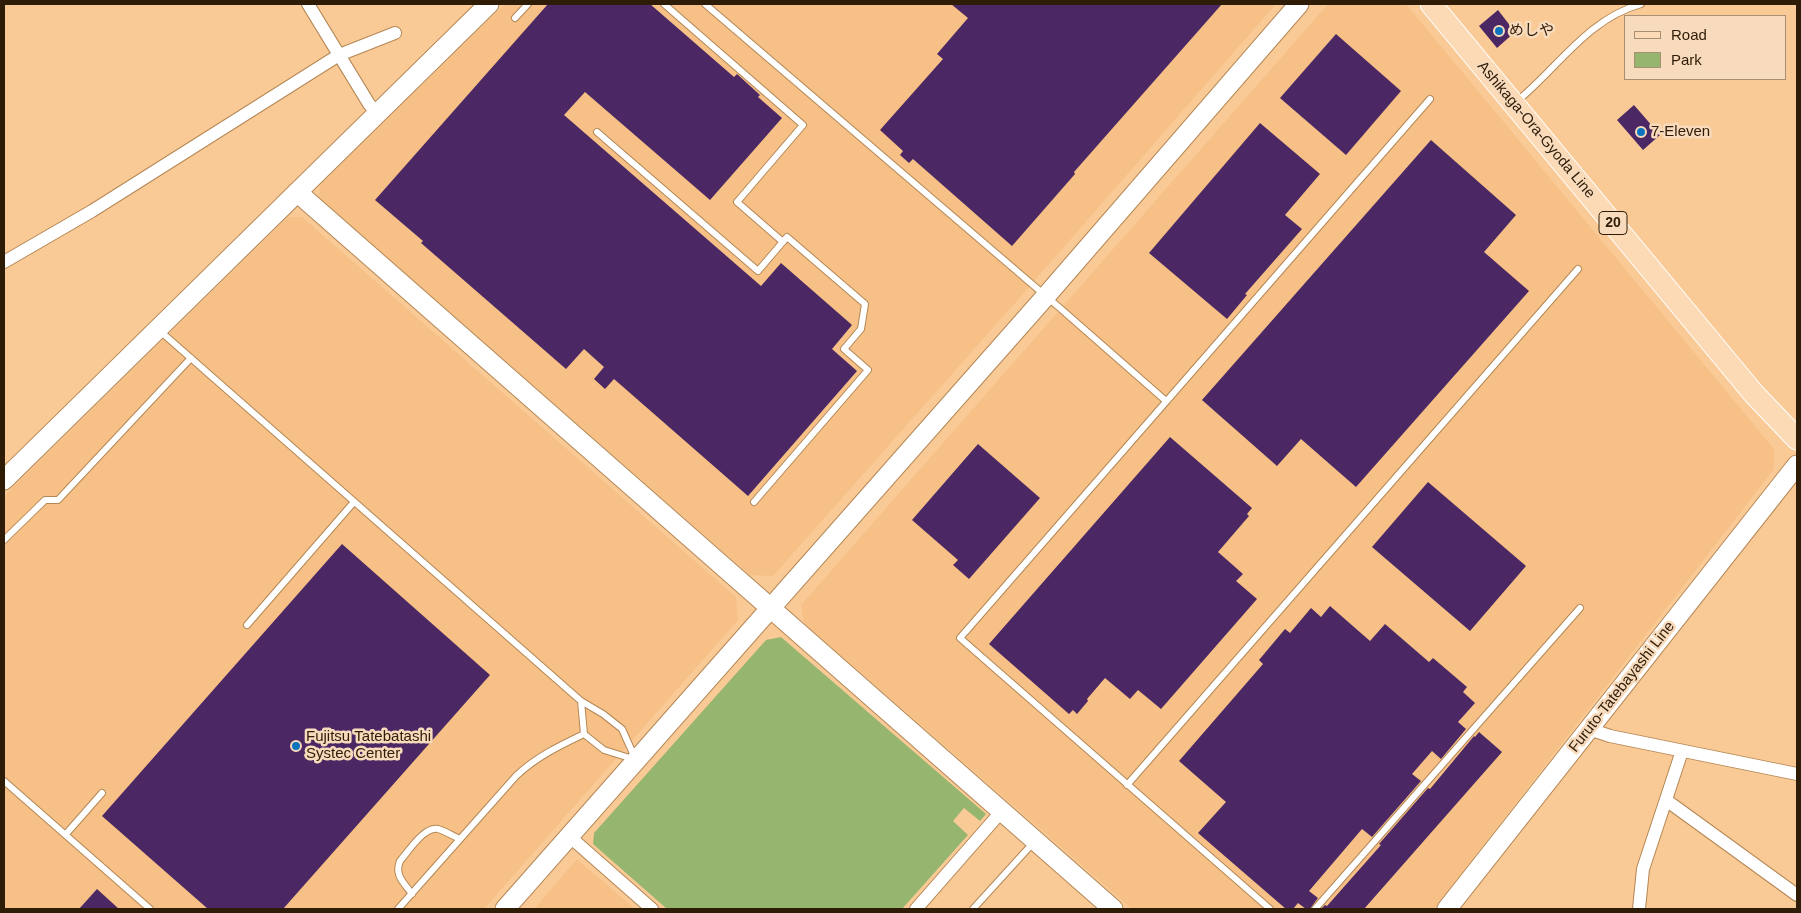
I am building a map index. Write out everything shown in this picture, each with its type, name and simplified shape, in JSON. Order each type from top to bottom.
[{"type":"main road","name":"Ashikaga-Ora-Gyoda Line","points":[[1431,4],[1754,394],[1797,440]]},
{"type":"street","points":[[308,4],[369,104],[377,113]]},
{"type":"street","points":[[4,480],[489,4]]},
{"type":"street","points":[[505,909],[1046,296],[1299,4]]},
{"type":"street","points":[[4,262],[92,211],[339,54],[395,33]]},
{"type":"street","points":[[296,192],[1113,909]]},
{"type":"street","name":"Furuto-Tatebayashi Line","points":[[1448,909],[1797,465]]},
{"type":"street","points":[[1589,729],[1610,736],[1797,774]]},
{"type":"street","points":[[1639,909],[1643,869],[1682,751]]},
{"type":"street","points":[[1666,800],[1797,895]]},
{"type":"street","points":[[916,909],[1001,812]]},
{"type":"street","points":[[569,836],[652,909]]},
{"type":"lane","points":[[515,18],[528,4]]},
{"type":"lane","points":[[664,4],[803,125],[737,202],[783,242]]},
{"type":"lane","points":[[705,4],[1166,401]]},
{"type":"lane","points":[[1514,104],[1602,21],[1618,12],[1641,4]]},
{"type":"lane","points":[[1270,909],[960,638],[1430,99]]},
{"type":"lane","points":[[597,132],[758,271],[787,237],[865,304],[861,329],[844,349],[868,370],[754,502]]},
{"type":"lane","points":[[1128,784],[1578,269]]},
{"type":"lane","points":[[157,328],[581,701],[603,714],[622,729],[636,760]]},
{"type":"lane","points":[[4,540],[45,500],[58,500],[191,358]]},
{"type":"lane","points":[[247,625],[354,502]]},
{"type":"lane","points":[[1315,909],[1580,608]]},
{"type":"lane","points":[[581,701],[584,734],[604,750],[636,760]]},
{"type":"lane","points":[[398,909],[516,776],[532,762],[584,734]]},
{"type":"lane","points":[[4,781],[150,909]]},
{"type":"lane","points":[[66,834],[102,793]]},
{"type":"lane","points":[[412,894],[398,874],[397,867],[424,833],[430,829],[437,829],[460,839]]},
{"type":"lane","points":[[973,909],[1034,841]]},
{"type":"shaded area","points":[[505,4],[1276,4],[773,576],[750,575],[319,198],[320,185]]},
{"type":"shaded area","points":[[1328,4],[1406,4],[1774,449],[1774,469],[1434,909],[1132,909],[804,623],[801,605]]},
{"type":"shaded area","points":[[288,217],[302,217],[736,597],[738,620],[484,909],[4,909],[4,496]]},
{"type":"shaded area","points":[[577,859],[635,909],[534,909]]},
{"type":"green space","points":[[781,637],[986,814],[980,821],[964,808],[953,821],[968,835],[902,909],[667,909],[593,844],[594,833],[766,640]]},
{"type":"building","points":[[548,4],[650,4],[734,77],[737,74],[760,95],[758,97],[782,118],[710,200],[585,92],[564,115],[761,286],[781,263],[852,325],[832,349],[857,371],[748,496],[614,379],[605,389],[594,379],[604,367],[584,349],[566,369],[421,243],[423,241],[375,200]]},
{"type":"building","points":[[951,4],[1222,4],[1074,172],[1075,174],[1012,246],[913,159],[909,163],[900,155],[903,151],[880,130],[943,59],[937,54],[968,18]]},
{"type":"building","points":[[1498,10],[1515,32],[1497,48],[1479,26]]},
{"type":"building","points":[[1336,34],[1401,91],[1346,155],[1280,98]]},
{"type":"building","points":[[1634,105],[1660,135],[1643,150],[1617,120]]},
{"type":"building","points":[[1260,123],[1320,174],[1285,215],[1302,229],[1245,294],[1247,295],[1227,319],[1149,253]]},
{"type":"building","points":[[1431,140],[1516,215],[1484,252],[1529,291],[1356,487],[1301,439],[1277,466],[1202,400]]},
{"type":"building","points":[[1170,437],[1252,508],[1247,514],[1249,516],[1218,552],[1243,574],[1236,581],[1257,599],[1161,709],[1138,690],[1130,699],[1105,678],[1077,714],[1073,710],[1069,714],[989,644]]},
{"type":"building","points":[[978,444],[1040,498],[969,579],[953,565],[958,560],[912,520]]},
{"type":"building","points":[[1428,482],[1526,566],[1470,631],[1372,547]]},
{"type":"building","name":"Fujitsu Tatebatashi Systec Center","points":[[342,544],[490,675],[283,909],[208,909],[102,816]]},
{"type":"building","points":[[1330,606],[1370,641],[1385,624],[1429,662],[1433,658],[1467,687],[1463,692],[1475,703],[1458,722],[1466,729],[1441,759],[1432,751],[1412,774],[1421,781],[1372,837],[1362,829],[1309,891],[1318,898],[1310,909],[1306,909],[1298,903],[1293,909],[1286,909],[1198,833],[1226,802],[1179,761],[1263,664],[1259,660],[1285,629],[1290,633],[1311,608],[1321,617]]},
{"type":"building","points":[[1479,732],[1502,752],[1364,909],[1321,909],[1325,905],[1327,906],[1381,845],[1379,844]]},
{"type":"building","points":[[97,889],[119,909],[79,909]]},
{"type":"place","name":"めしや","points":[[1499,31]]},
{"type":"place","name":"7-Eleven","points":[[1641,132]]},
{"type":"place","name":"Fujitsu Tatebatashi Systec Center","points":[[296,746]]}]
